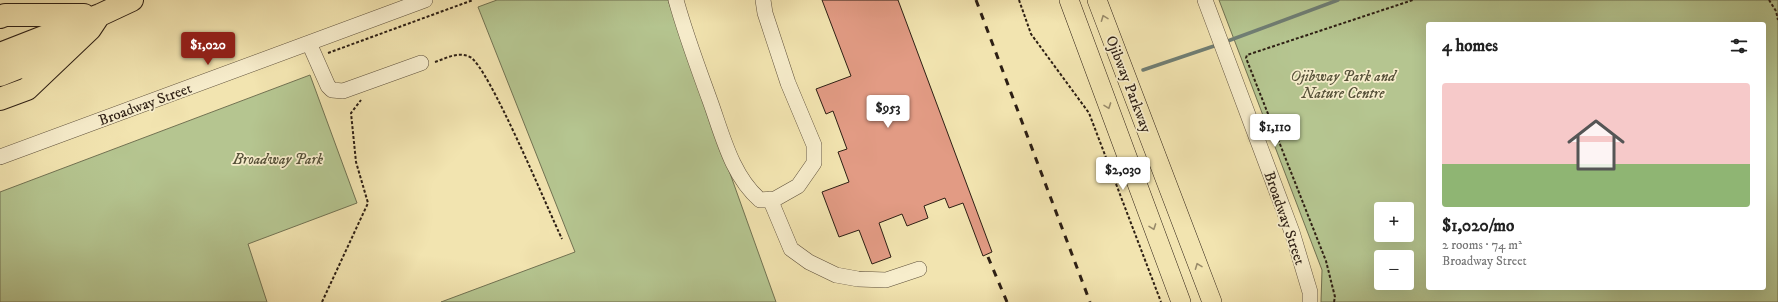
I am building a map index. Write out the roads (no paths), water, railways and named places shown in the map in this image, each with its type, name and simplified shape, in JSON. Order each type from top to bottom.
[{"type":"highway","points":[[0,63],[95,22],[132,0]]},
{"type":"highway","points":[[0,17],[5,15],[64,16],[95,22]]},
{"type":"highway","points":[[0,30],[41,16]]},
{"type":"highway","points":[[0,41],[64,16]]},
{"type":"highway","points":[[0,99],[27,89],[95,22]]},
{"type":"highway","points":[[0,54],[95,22]]},
{"type":"highway","points":[[0,74],[71,47]]},
{"type":"highway","points":[[0,86],[51,66]]},
{"type":"main road","name":"Ojibway Parkway","points":[[1069,0],[1181,302]]},
{"type":"main road","name":"Ojibway Parkway","points":[[1097,0],[1212,302]]},
{"type":"street","name":"Broadway Street","points":[[0,157],[424,0]]},
{"type":"street","points":[[676,0],[684,29],[731,157],[748,190],[760,200],[770,200],[775,199],[798,186],[814,163],[814,144],[788,83],[765,13],[763,0]]},
{"type":"street","name":"Broadway Street","points":[[1205,0],[1292,232],[1310,292],[1310,302]]},
{"type":"street","points":[[309,43],[328,86],[332,90],[343,91],[428,62]]},
{"type":"street","points":[[770,200],[791,249],[809,262],[836,275],[886,280],[920,269]]},
{"type":"waterway","points":[[1225,42],[1338,0]]},
{"type":"waterway","points":[[1143,70],[1217,45]]},
{"type":"railway","points":[[976,0],[1090,302]]},
{"type":"railway","points":[[988,257],[1007,302]]},
{"type":"park label","name":"Ojibway Park and Nature Centre","points":[[1343,84]]},
{"type":"park label","name":"Broadway Park","points":[[278,159]]}]
